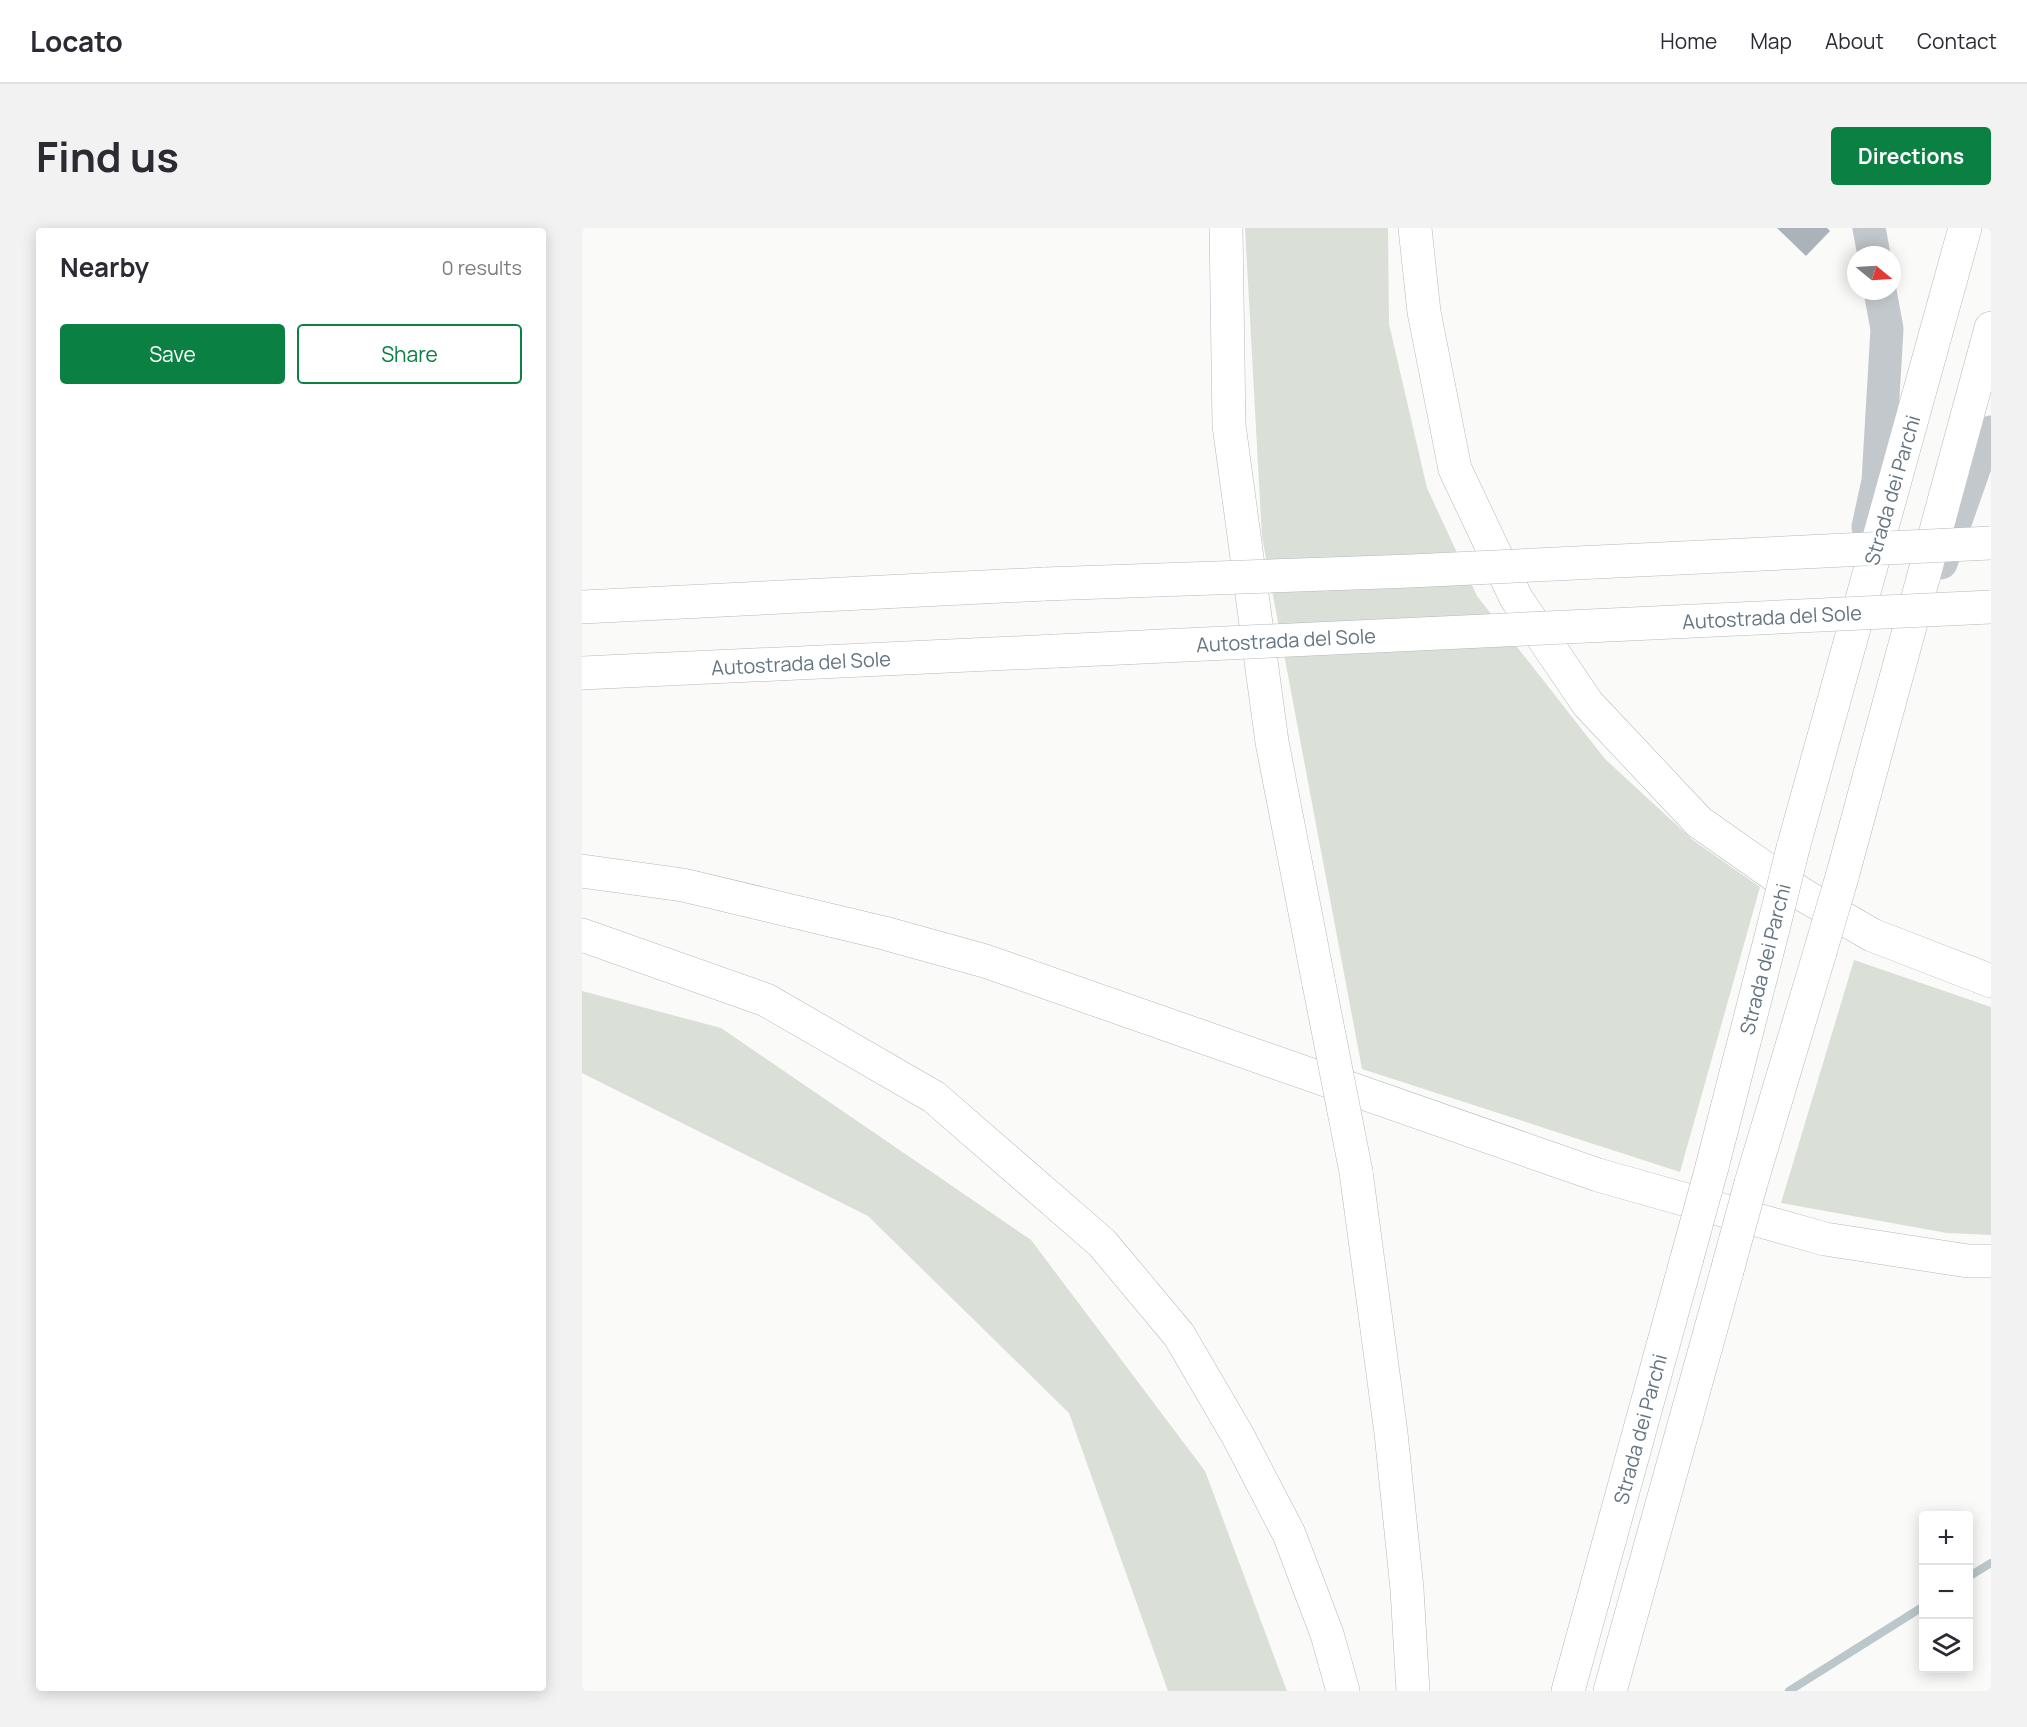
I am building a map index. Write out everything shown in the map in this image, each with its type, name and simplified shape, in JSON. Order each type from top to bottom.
[{"type":"highway","points":[[1226,228],[1229,425],[1272,742],[1356,1172],[1391,1433],[1407,1589],[1413,1691]]},
{"type":"highway","points":[[1415,228],[1424,312],[1455,469],[1516,598],[1588,704],[1699,822],[1800,893],[1872,934],[1991,981]]},
{"type":"highway","name":"Strada dei Parchi","points":[[1571,1678],[1712,1167],[1793,848],[1965,228]]},
{"type":"highway","name":"Strada dei Parchi","points":[[1613,1683],[1751,1183],[1842,877],[1991,328]]},
{"type":"highway","points":[[582,608],[1045,584],[1423,570],[1991,543]]},
{"type":"highway","name":"Autostrada del Sole","points":[[582,673],[1991,607]]},
{"type":"highway","points":[[582,871],[683,885],[884,933],[985,961],[1598,1175],[1813,1236],[1968,1261],[1991,1262]]},
{"type":"highway","points":[[582,935],[766,1000],[934,1097],[1102,1243],[1179,1335],[1239,1436],[1289,1534],[1327,1634],[1343,1691]]},
{"type":"lane","points":[[1869,228],[1872,246]]},
{"type":"lane","points":[[1837,688],[1878,481],[1887,329],[1882,300]]},
{"type":"lane","points":[[1885,717],[1975,466],[1991,432]]},
{"type":"shaded area","points":[[1245,228],[1388,228],[1389,324],[1427,488],[1477,596],[1605,759],[1694,841],[1760,887],[1680,1172],[1362,1069],[1262,537]]},
{"type":"shaded area","points":[[1854,960],[1991,1007],[1991,1235],[1947,1233],[1781,1203]]},
{"type":"shaded area","points":[[582,991],[721,1028],[1031,1240],[1205,1471],[1287,1691],[1168,1691],[1069,1413],[868,1216],[582,1073]]},
{"type":"building","points":[[1777,228],[1827,228],[1830,231],[1806,256]]},
{"type":"waterway","points":[[1973,1574],[1991,1563]]},
{"type":"waterway","points":[[1789,1691],[1919,1609]]}]
